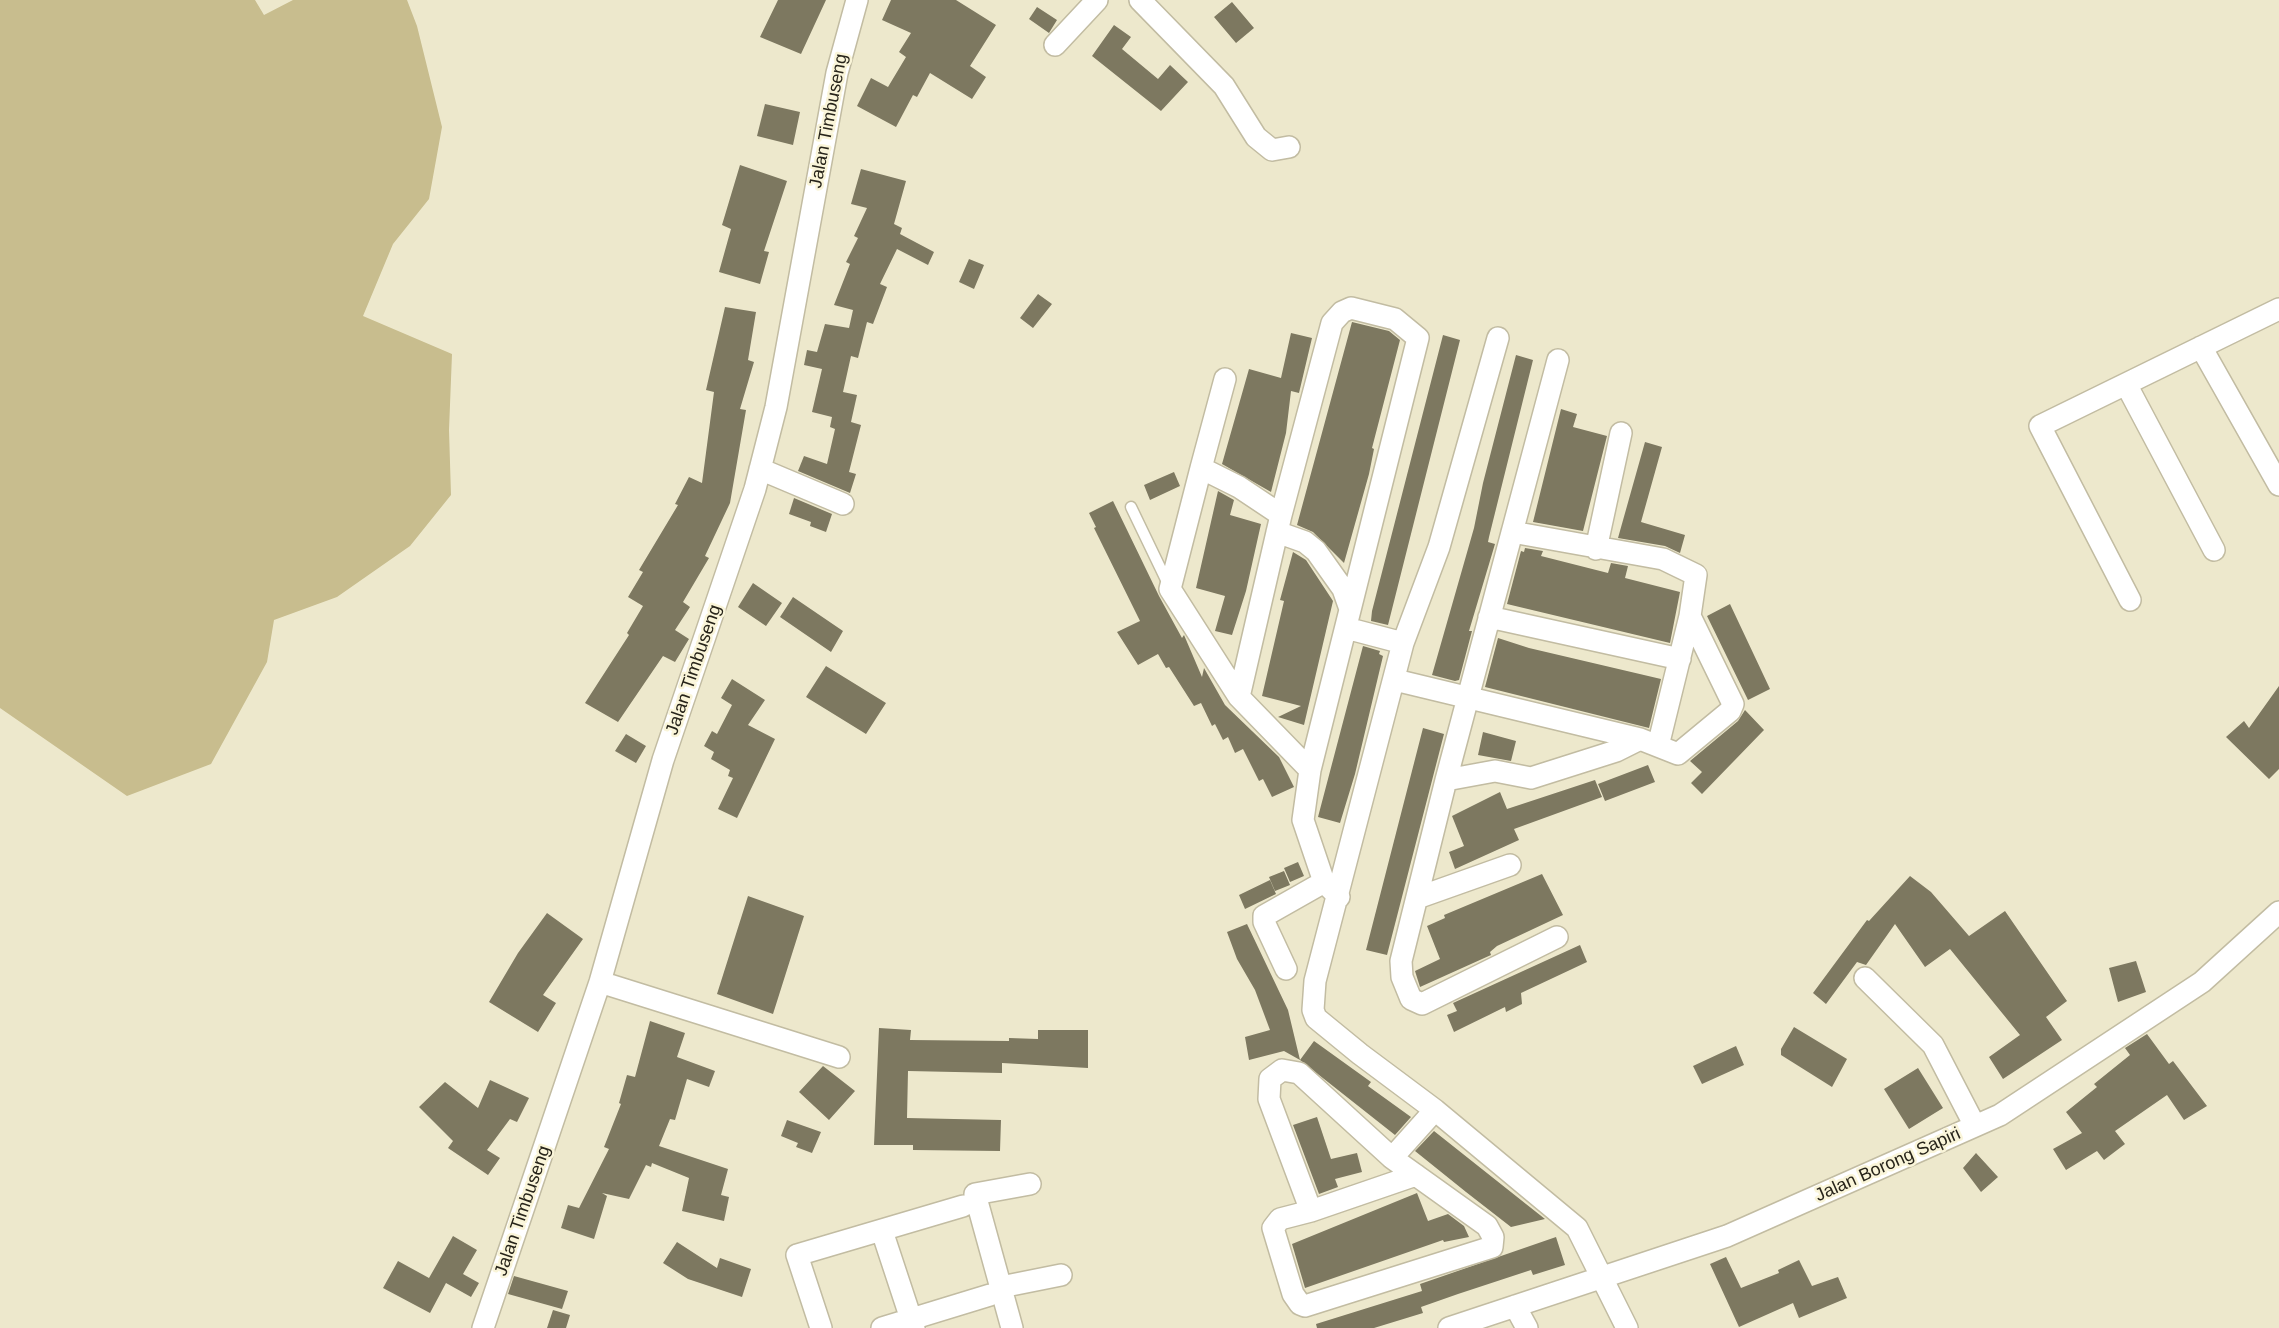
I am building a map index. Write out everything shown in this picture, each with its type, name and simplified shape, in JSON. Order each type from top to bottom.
[{"type":"street","name":"Jalan Timbuseng","points":[[483,1328],[600,982],[663,760],[694,664],[716,609],[760,469],[776,407],[837,73],[857,0]]},
{"type":"street","points":[[1055,45],[1097,0]]},
{"type":"street","points":[[1140,0],[1224,86],[1256,137],[1272,150],[1289,147]]},
{"type":"street","points":[[1239,697],[1279,524],[1332,323],[1342,312],[1351,308],[1395,319],[1418,338],[1310,770],[1303,820],[1331,889]]},
{"type":"street","points":[[2130,600],[2040,426],[2279,309]]},
{"type":"street","points":[[1498,338],[1439,547],[1404,643],[1395,681],[1331,889],[1315,981],[1313,1010],[1317,1018],[1360,1054],[1435,1110],[1577,1228],[1587,1244],[1600,1279],[1627,1328]]},
{"type":"street","points":[[2202,347],[2279,485]]},
{"type":"street","points":[[1557,937],[1418,1004],[1411,999],[1401,969],[1467,698],[1558,360]]},
{"type":"street","points":[[1225,379],[1170,589],[1239,697],[1310,770]]},
{"type":"street","points":[[2126,384],[2214,550]]},
{"type":"street","points":[[1597,549],[1621,433]]},
{"type":"street","points":[[1201,468],[1239,487],[1279,524],[1316,551],[1343,589],[1348,619]]},
{"type":"street","points":[[760,469],[843,504]]},
{"type":"street","points":[[1512,532],[1663,559],[1693,571],[1696,575],[1690,616],[1679,659],[1649,743]]},
{"type":"street","points":[[1395,681],[1649,743],[1671,752],[1682,751],[1730,711],[1733,704],[1690,616]]},
{"type":"street","points":[[1489,617],[1679,659]]},
{"type":"street","points":[[1348,619],[1404,643]]},
{"type":"street","points":[[1446,780],[1495,771],[1531,778],[1649,743]]},
{"type":"street","points":[[1417,898],[1510,865]]},
{"type":"street","points":[[1286,969],[1264,922],[1264,916],[1331,889]]},
{"type":"street","name":"Jalan Borong Sapiri","points":[[1449,1328],[1727,1236],[2000,1115],[2202,982],[2279,912]]},
{"type":"street","points":[[1866,978],[1933,1045],[1975,1126]]},
{"type":"street","points":[[600,982],[839,1057]]},
{"type":"street","points":[[1311,1211],[1269,1099],[1268,1084],[1276,1072],[1282,1070],[1299,1073],[1392,1158],[1416,1175],[1487,1226],[1493,1237],[1492,1247],[1305,1306],[1293,1294],[1273,1228],[1280,1219],[1311,1211],[1416,1175]]},
{"type":"street","points":[[1392,1158],[1435,1110]]},
{"type":"street","points":[[1012,1328],[996,1291],[975,1194],[1030,1184]]},
{"type":"street","points":[[821,1328],[797,1255],[963,1206]]},
{"type":"street","points":[[882,1231],[913,1323]]},
{"type":"street","points":[[882,1328],[913,1323],[996,1291],[1061,1275]]},
{"type":"street","points":[[1515,1306],[1527,1328]]},
{"type":"lane","points":[[1130,507],[1170,589]]},
{"type":"shaded area","points":[[0,0],[255,0],[264,15],[293,0],[407,0],[417,26],[442,127],[429,199],[393,244],[363,316],[452,354],[449,430],[451,495],[410,546],[337,597],[274,620],[267,662],[211,764],[127,796],[0,708]]},
{"type":"building","points":[[778,0],[826,0],[801,54],[760,37]]},
{"type":"building","points":[[891,0],[956,0],[996,25],[970,66],[986,77],[972,99],[930,73],[917,97],[913,95],[896,127],[857,106],[871,78],[888,87],[906,57],[899,52],[911,33],[882,20]]},
{"type":"building","points":[[1232,2],[1254,28],[1236,43],[1214,17]]},
{"type":"building","points":[[1037,7],[1057,20],[1049,33],[1029,19]]},
{"type":"building","points":[[1114,25],[1131,37],[1122,49],[1158,79],[1170,65],[1188,82],[1161,111],[1092,56]]},
{"type":"building","points":[[765,104],[800,112],[793,145],[757,136]]},
{"type":"building","points":[[740,165],[787,181],[764,251],[769,252],[760,284],[719,272],[731,229],[722,225]]},
{"type":"building","points":[[861,169],[906,181],[894,224],[902,228],[900,234],[934,252],[928,265],[897,249],[880,284],[887,287],[873,324],[867,322],[858,358],[851,356],[843,392],[857,395],[851,422],[861,425],[849,472],[856,474],[850,493],[798,471],[804,456],[827,464],[835,429],[830,427],[832,417],[812,412],[822,369],[804,365],[807,350],[817,352],[825,324],[849,328],[853,310],[834,305],[850,264],[846,262],[858,238],[854,236],[867,208],[851,204]]},
{"type":"building","points":[[969,259],[984,265],[974,289],[959,282]]},
{"type":"building","points":[[1038,294],[1052,304],[1033,328],[1020,318]]},
{"type":"building","points":[[725,307],[756,312],[748,360],[754,362],[740,409],[746,410],[730,503],[705,556],[709,558],[683,602],[690,607],[675,630],[689,639],[675,662],[663,656],[618,722],[585,703],[629,635],[627,633],[643,606],[628,597],[643,572],[639,570],[678,505],[675,504],[689,477],[702,483],[714,392],[706,390]]},
{"type":"building","points":[[1352,322],[1389,331],[1400,340],[1372,448],[1374,449],[1369,474],[1344,563],[1313,532],[1297,525]]},
{"type":"building","points":[[1291,333],[1312,338],[1299,393],[1291,391],[1286,433],[1271,492],[1222,464],[1249,369],[1281,378]]},
{"type":"building","points":[[1443,335],[1460,340],[1388,625],[1371,621],[1372,611]]},
{"type":"building","points":[[1516,355],[1533,360],[1489,537],[1488,542],[1495,544],[1469,631],[1472,631],[1459,680],[1455,681],[1432,675],[1474,528]]},
{"type":"building","points":[[1561,409],[1577,414],[1573,427],[1607,436],[1583,531],[1533,522]]},
{"type":"building","points":[[1645,442],[1662,447],[1641,522],[1685,535],[1680,553],[1665,546],[1618,538]]},
{"type":"building","points":[[1174,472],[1180,486],[1150,500],[1144,485]]},
{"type":"building","points":[[1218,491],[1234,500],[1230,515],[1261,524],[1246,591],[1232,635],[1215,631],[1225,596],[1196,588]]},
{"type":"building","points":[[794,498],[832,514],[826,532],[810,526],[811,522],[789,514]]},
{"type":"building","points":[[1113,501],[1159,596],[1182,638],[1184,635],[1202,677],[1204,668],[1225,705],[1279,757],[1294,787],[1272,797],[1263,779],[1259,781],[1243,749],[1235,753],[1228,737],[1223,740],[1215,724],[1212,726],[1201,703],[1194,706],[1158,654],[1138,665],[1117,632],[1140,621],[1089,513]]},
{"type":"building","points":[[1525,548],[1543,551],[1541,556],[1608,573],[1611,563],[1628,566],[1625,578],[1680,592],[1670,643],[1507,604],[1521,551],[1524,552]]},
{"type":"building","points":[[1293,552],[1306,560],[1333,601],[1304,725],[1278,717],[1301,706],[1262,696],[1284,601],[1280,600]]},
{"type":"building","points":[[753,583],[782,603],[766,626],[738,607]]},
{"type":"building","points":[[793,597],[843,631],[831,652],[780,617]]},
{"type":"building","points":[[1730,604],[1770,689],[1748,700],[1707,616]]},
{"type":"building","points":[[1498,638],[1529,648],[1661,679],[1649,728],[1485,687]]},
{"type":"building","points":[[1363,646],[1380,651],[1379,654],[1383,656],[1355,774],[1340,823],[1318,817]]},
{"type":"building","points":[[826,666],[886,703],[866,734],[806,697]]},
{"type":"building","points":[[732,679],[765,700],[748,725],[775,739],[737,818],[718,809],[733,778],[728,776],[730,770],[711,759],[714,752],[704,746],[712,731],[717,734],[732,705],[721,698]]},
{"type":"building","points":[[2279,686],[2279,769],[2269,779],[2226,737],[2244,721],[2249,728]]},
{"type":"building","points":[[1745,710],[1764,730],[1702,794],[1691,783],[1702,772],[1690,761],[1738,721]]},
{"type":"building","points":[[1423,728],[1444,734],[1387,955],[1366,950]]},
{"type":"building","points":[[1483,732],[1516,741],[1511,761],[1478,755]]},
{"type":"building","points":[[626,734],[646,746],[636,763],[615,751]]},
{"type":"building","points":[[1648,765],[1655,782],[1605,801],[1598,784]]},
{"type":"building","points":[[1595,780],[1602,797],[1514,829],[1519,840],[1455,869],[1449,852],[1464,846],[1452,816],[1500,792],[1507,809]]},
{"type":"building","points":[[1298,862],[1304,876],[1290,882],[1284,868]]},
{"type":"building","points":[[1284,871],[1290,885],[1275,891],[1269,877]]},
{"type":"building","points":[[1542,874],[1563,915],[1497,946],[1490,952],[1491,955],[1420,987],[1415,971],[1440,959],[1427,926],[1445,918],[1444,915]]},
{"type":"building","points":[[1910,876],[1931,892],[1969,936],[2005,911],[2067,1001],[2046,1017],[2062,1040],[2003,1079],[1989,1057],[2020,1035],[1950,949],[1925,967],[1895,924],[1866,965],[1857,962],[1826,1004],[1813,993],[1867,920],[1869,921]]},
{"type":"building","points":[[1270,880],[1276,894],[1245,909],[1239,895]]},
{"type":"building","points":[[748,896],[804,916],[773,1014],[717,994]]},
{"type":"building","points":[[547,913],[583,939],[543,995],[556,1003],[538,1032],[489,1002],[518,953]]},
{"type":"building","points":[[1247,924],[1288,1010],[1300,1060],[1284,1051],[1249,1060],[1245,1037],[1270,1030],[1255,990],[1237,959],[1227,932]]},
{"type":"building","points":[[1580,945],[1587,962],[1521,993],[1522,1004],[1506,1012],[1505,1007],[1454,1032],[1447,1015],[1457,1011],[1453,1003]]},
{"type":"building","points":[[2136,961],[2146,992],[2118,1002],[2109,968]]},
{"type":"building","points":[[650,1021],[685,1033],[677,1057],[715,1071],[709,1087],[687,1079],[675,1120],[670,1119],[659,1146],[728,1169],[721,1195],[729,1197],[724,1221],[682,1211],[689,1178],[652,1163],[651,1167],[646,1165],[629,1199],[602,1193],[607,1196],[594,1239],[561,1228],[568,1205],[579,1208],[609,1149],[604,1147],[621,1104],[619,1103],[627,1075],[635,1077]]},
{"type":"building","points":[[1794,1027],[1847,1059],[1832,1087],[1781,1055],[1781,1049]]},
{"type":"building","points":[[879,1028],[911,1030],[910,1040],[1009,1041],[1009,1038],[1038,1039],[1038,1030],[1088,1030],[1088,1068],[1002,1063],[1002,1073],[908,1071],[907,1118],[1001,1120],[1000,1151],[913,1150],[913,1145],[874,1145]]},
{"type":"building","points":[[2147,1034],[2169,1064],[2173,1061],[2207,1106],[2184,1120],[2167,1095],[2115,1131],[2125,1144],[2104,1160],[2097,1151],[2066,1170],[2053,1149],[2082,1133],[2066,1112],[2097,1087],[2094,1084],[2130,1055],[2125,1048]]},
{"type":"building","points":[[1314,1041],[1371,1082],[1368,1086],[1411,1117],[1395,1135],[1300,1060]]},
{"type":"building","points":[[1736,1046],[1744,1065],[1702,1084],[1693,1066]]},
{"type":"building","points":[[823,1066],[855,1091],[829,1120],[799,1092]]},
{"type":"building","points":[[1918,1068],[1943,1108],[1909,1129],[1884,1089]]},
{"type":"building","points":[[490,1080],[529,1098],[517,1122],[510,1119],[487,1150],[500,1158],[488,1175],[448,1148],[453,1141],[419,1107],[445,1082],[478,1108]]},
{"type":"building","points":[[1317,1117],[1331,1159],[1357,1153],[1362,1172],[1335,1179],[1338,1187],[1319,1194],[1293,1125]]},
{"type":"building","points":[[787,1120],[821,1132],[812,1153],[796,1147],[798,1143],[781,1136]]},
{"type":"building","points":[[1434,1131],[1545,1219],[1511,1227],[1466,1192],[1415,1151]]},
{"type":"building","points":[[1976,1153],[1998,1177],[1981,1192],[1963,1168]]},
{"type":"building","points":[[1417,1193],[1428,1221],[1448,1214],[1464,1226],[1469,1237],[1444,1242],[1443,1240],[1305,1288],[1292,1244]]},
{"type":"building","points":[[453,1236],[477,1250],[463,1274],[479,1283],[471,1297],[446,1283],[430,1313],[383,1288],[398,1261],[429,1278]]},
{"type":"building","points":[[1556,1237],[1565,1265],[1533,1275],[1531,1270],[1458,1294],[1421,1307],[1423,1313],[1374,1328],[1317,1328],[1316,1324],[1422,1291],[1420,1284]]},
{"type":"building","points":[[677,1242],[717,1268],[720,1258],[751,1269],[742,1297],[688,1279],[663,1263]]},
{"type":"building","points":[[1726,1257],[1741,1288],[1779,1273],[1778,1270],[1799,1260],[1812,1286],[1838,1277],[1847,1298],[1799,1318],[1793,1303],[1739,1327],[1710,1264]]},
{"type":"building","points":[[514,1276],[568,1291],[562,1309],[508,1294]]},
{"type":"building","points":[[553,1310],[570,1315],[566,1328],[547,1328]]}]
